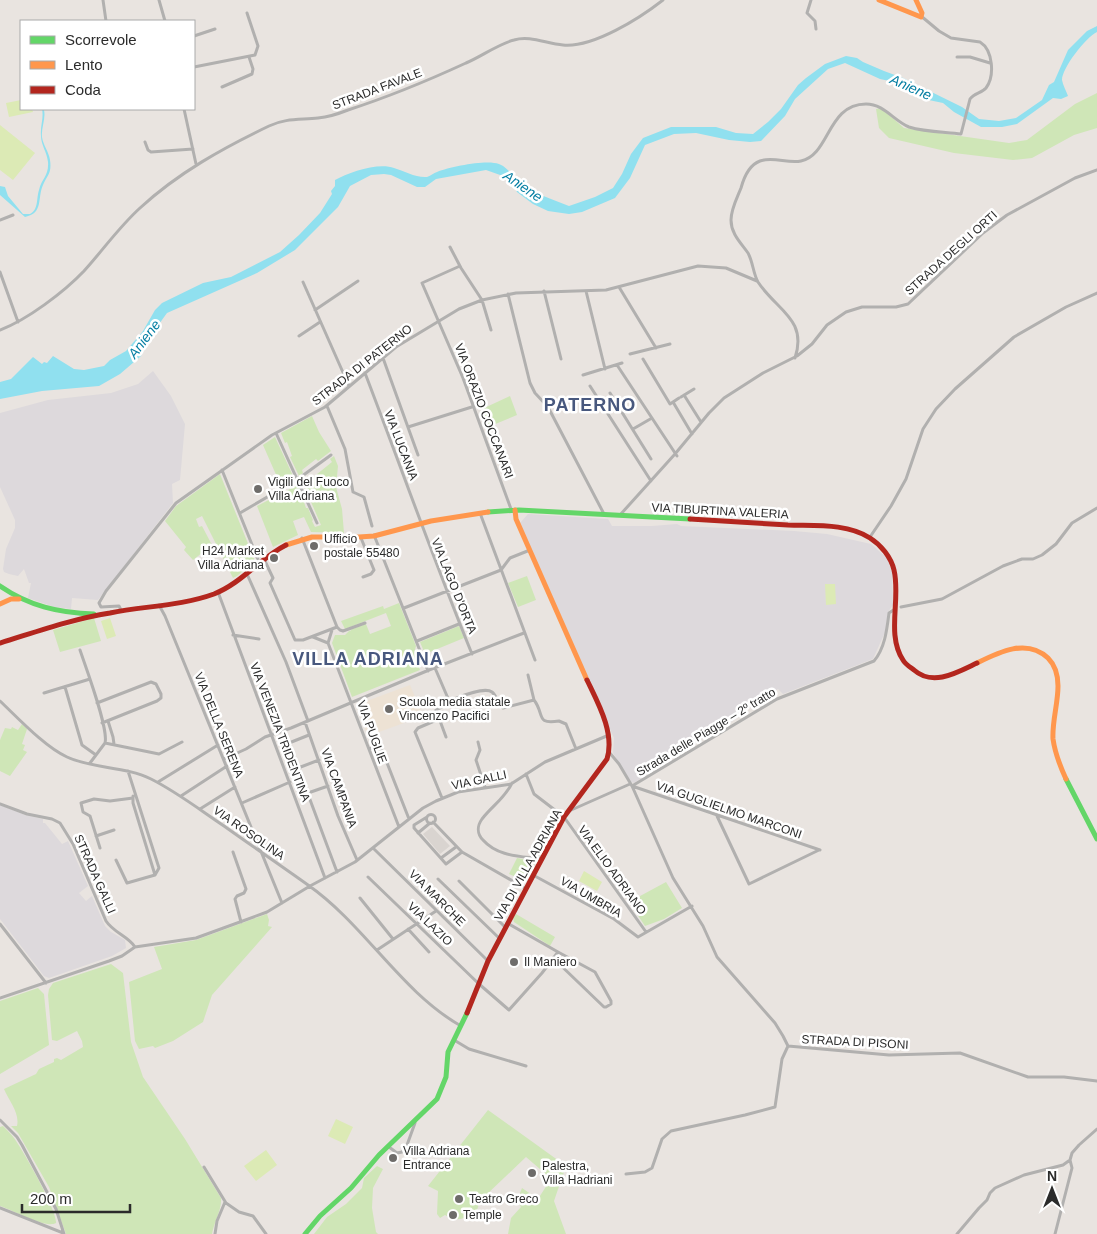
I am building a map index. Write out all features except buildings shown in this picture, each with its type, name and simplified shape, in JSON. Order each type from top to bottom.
[{"type":"main road","points":[[879,0],[917,16],[922,16],[916,0]]},
{"type":"main road","name":"VIA TIBURTINA VALERIA","points":[[0,643],[102,614],[198,598],[218,592],[232,585],[281,547],[302,538],[374,536],[420,523],[479,513],[513,510],[848,530],[870,537],[886,551],[894,567],[897,579],[898,608],[895,638],[906,665],[923,676],[932,678],[947,676],[993,655],[1016,648],[1034,650],[1049,659],[1055,668],[1057,680],[1053,730],[1056,757],[1060,770],[1097,839]]},
{"type":"main road","name":"VIA DI VILLA ADRIANA","points":[[305,1234],[320,1216],[351,1188],[379,1155],[432,1105],[439,1094],[446,1077],[447,1054],[461,1026],[488,961],[564,817],[604,764],[609,752],[609,735],[600,709],[513,510]]},
{"type":"main road","name":"VIA TIBURTINA VALERIA","points":[[1,588],[22,600],[44,608],[75,614],[102,614]]},
{"type":"main road","points":[[0,604],[12,599],[22,600]]},
{"type":"main road","points":[[75,614],[75,621]]},
{"type":"street","points":[[103,0],[106,20]]},
{"type":"street","points":[[159,0],[165,20]]},
{"type":"street","name":"STRADA FAVALE","points":[[0,330],[18,322],[69,285],[139,209],[196,164],[275,123],[293,119],[323,117],[348,110],[460,66],[512,40],[527,39],[568,46],[588,42],[637,18],[663,0]]},
{"type":"street","points":[[811,0],[806,13],[815,21],[816,29]]},
{"type":"street","points":[[195,67],[255,55],[258,48],[248,13]]},
{"type":"street","points":[[795,358],[798,342],[796,325],[757,280],[750,257],[734,234],[731,219],[744,179],[755,164],[765,160],[794,162],[809,158],[819,148],[830,127],[838,118],[850,108],[864,104],[877,106],[910,127],[962,134],[972,96],[986,87],[991,75],[988,50],[982,43],[976,40],[951,38],[922,16]]},
{"type":"street","points":[[195,36],[215,29]]},
{"type":"street","points":[[222,88],[252,74],[249,57]]},
{"type":"street","points":[[957,57],[970,57],[991,64]]},
{"type":"street","points":[[184,110],[196,164]]},
{"type":"street","points":[[145,142],[148,150],[151,152],[193,149]]},
{"type":"street","name":"STRADA DEGLI ORTI","points":[[620,516],[676,455],[701,422],[727,396],[762,374],[795,358],[812,344],[828,325],[846,312],[862,307],[893,307],[909,303],[983,233],[1006,214],[1074,178],[1097,170]]},
{"type":"street","points":[[0,220],[13,215]]},
{"type":"street","points":[[450,247],[482,300],[491,330]]},
{"type":"street","name":"VIA ORAZIO COCCANARI","points":[[460,266],[422,283],[474,406],[513,510]]},
{"type":"street","name":"STRADA DI PATERNO","points":[[121,610],[119,606],[100,606],[99,602],[176,503],[276,433],[327,406],[383,358],[410,338],[459,309],[482,300],[508,294],[544,291],[601,291],[701,266],[730,269],[757,280]]},
{"type":"street","points":[[0,272],[18,322]]},
{"type":"street","points":[[315,310],[358,281]]},
{"type":"street","points":[[303,282],[349,386]]},
{"type":"street","points":[[619,287],[656,348]]},
{"type":"street","points":[[544,291],[561,359]]},
{"type":"street","points":[[586,291],[605,369]]},
{"type":"street","points":[[870,537],[906,479],[923,429],[934,411],[955,389],[1014,337],[1066,307],[1097,293]]},
{"type":"street","points":[[508,294],[531,387],[548,407],[605,515]]},
{"type":"street","points":[[299,336],[320,322]]},
{"type":"street","points":[[630,354],[670,344]]},
{"type":"street","points":[[383,358],[418,455]]},
{"type":"street","points":[[643,359],[670,404],[694,389]]},
{"type":"street","points":[[583,375],[622,363]]},
{"type":"street","points":[[617,365],[676,455]]},
{"type":"street","name":"VIA LUCANIA","points":[[365,373],[420,523]]},
{"type":"street","points":[[590,386],[651,481]]},
{"type":"street","points":[[610,393],[651,459]]},
{"type":"street","points":[[681,397],[701,422]]},
{"type":"street","points":[[673,402],[692,434]]},
{"type":"street","points":[[327,406],[345,449],[353,492],[364,498],[372,526]]},
{"type":"street","points":[[408,427],[474,406]]},
{"type":"street","points":[[633,430],[652,418]]},
{"type":"street","points":[[276,433],[317,523]]},
{"type":"street","points":[[240,512],[298,479],[331,455]]},
{"type":"street","points":[[222,470],[262,560],[273,578],[270,583],[294,638],[297,641],[338,627]]},
{"type":"street","points":[[898,608],[942,599],[1003,566],[1022,559],[1042,555],[1053,547],[1072,523],[1097,508]]},
{"type":"street","points":[[479,513],[534,660]]},
{"type":"street","name":"VIA LAGO D'ORTA","points":[[420,523],[472,654]]},
{"type":"street","points":[[374,536],[428,671]]},
{"type":"street","points":[[361,537],[374,570],[372,574],[363,577]]},
{"type":"street","points":[[302,538],[340,630],[343,631],[366,623]]},
{"type":"street","points":[[404,608],[501,570],[512,558],[530,550]]},
{"type":"street","name":"VIA CAMPANIA","points":[[247,573],[286,662],[338,816],[357,860]]},
{"type":"street","name":"VIA VENEZIA TRIDENTINA","points":[[218,592],[325,878]]},
{"type":"street","name":"VIA DELLA SERENA","points":[[159,605],[165,614],[282,903]]},
{"type":"street","name":"Strada delle Piagge – 2º tratto","points":[[631,785],[771,702],[874,661],[888,630],[889,614],[898,608]]},
{"type":"street","points":[[417,641],[460,624]]},
{"type":"street","points":[[313,637],[328,643],[332,629]]},
{"type":"street","points":[[224,759],[272,734],[306,722],[524,633]]},
{"type":"street","points":[[233,635],[259,639]]},
{"type":"street","name":"VIA PUGLIE","points":[[328,643],[399,827]]},
{"type":"street","points":[[80,650],[97,703],[106,742]]},
{"type":"street","points":[[435,668],[449,702]]},
{"type":"street","points":[[528,675],[534,700],[541,716],[547,722],[559,721],[567,725],[576,749]]},
{"type":"street","points":[[44,693],[90,679]]},
{"type":"street","points":[[97,703],[149,682],[157,684],[161,695],[159,700],[102,723]]},
{"type":"street","points":[[65,687],[82,744],[96,755]]},
{"type":"street","points":[[446,737],[436,709],[466,694],[486,690],[492,692],[503,708],[534,700]]},
{"type":"street","name":"VIA ROSOLINA","points":[[0,701],[61,753],[72,758],[146,776],[158,782],[310,886],[351,921],[434,1007],[461,1026]]},
{"type":"street","points":[[439,719],[418,728],[415,732],[442,798]]},
{"type":"street","points":[[108,721],[114,744]]},
{"type":"street","points":[[284,730],[337,872]]},
{"type":"street","points":[[289,743],[310,735]]},
{"type":"street","name":"VIA GALLI","points":[[310,886],[357,860],[425,807],[442,798],[465,790],[512,783],[545,762],[609,735]]},
{"type":"street","points":[[90,762],[106,742],[114,739]]},
{"type":"street","points":[[106,742],[159,754],[182,742]]},
{"type":"street","points":[[478,742],[480,750],[476,760],[485,787]]},
{"type":"street","points":[[369,750],[380,745],[409,819]]},
{"type":"street","points":[[158,782],[218,746]]},
{"type":"street","points":[[609,752],[620,765],[631,785],[673,878],[692,906],[720,961],[775,1023],[788,1046]]},
{"type":"street","points":[[298,768],[319,760]]},
{"type":"street","points":[[181,796],[227,766]]},
{"type":"street","points":[[116,860],[127,883],[155,875],[159,870],[128,771]]},
{"type":"street","name":"VIA ELIO ADRIANO","points":[[526,774],[534,794],[564,817],[646,932]]},
{"type":"street","points":[[242,803],[290,782]]},
{"type":"street","points":[[512,783],[499,803],[481,821],[478,827],[479,834],[489,846],[498,852],[542,859]]},
{"type":"street","name":"VIA ELIO ADRIANO","points":[[568,811],[631,785]]},
{"type":"street","name":"VIA GUGLIELMO MARCONI","points":[[631,785],[820,850],[749,884],[717,815]]},
{"type":"street","points":[[199,809],[235,786]]},
{"type":"street","points":[[308,793],[328,786]]},
{"type":"street","points":[[135,793],[132,798],[155,875]]},
{"type":"street","points":[[100,848],[90,816],[82,812],[82,803],[94,799],[111,801],[132,798]]},
{"type":"street","name":"STRADA GALLI","points":[[0,804],[25,814],[52,819],[60,823],[73,844],[106,921],[115,931],[132,941],[135,948]]},
{"type":"street","points":[[425,807],[428,816],[427,821],[432,823],[462,852],[526,888]]},
{"type":"street","points":[[418,833],[432,823],[435,817],[433,815],[428,816],[413,826],[418,833],[446,864],[462,852]]},
{"type":"street","points":[[96,836],[114,830]]},
{"type":"street","points":[[441,858],[456,847]]},
{"type":"street","name":"VIA MARCHE","points":[[373,848],[488,961]]},
{"type":"street","points":[[233,852],[246,889],[236,896],[235,899],[241,922]]},
{"type":"street","name":"VIA UMBRIA","points":[[533,875],[614,919],[638,937],[646,932]]},
{"type":"street","name":"VIA LAZIO","points":[[368,877],[479,984],[509,1010],[553,958]]},
{"type":"street","points":[[438,879],[499,939]]},
{"type":"street","points":[[459,881],[506,925],[558,952],[594,972],[611,1000],[606,1008],[553,958],[558,952]]},
{"type":"street","points":[[0,998],[116,958],[135,948],[184,941],[208,935],[267,912],[310,886]]},
{"type":"street","points":[[360,898],[394,939]]},
{"type":"street","points":[[646,932],[692,906]]},
{"type":"street","points":[[377,950],[436,911]]},
{"type":"street","points":[[0,924],[46,982]]},
{"type":"street","points":[[408,930],[430,952]]},
{"type":"street","points":[[454,1040],[468,1049],[526,1066]]},
{"type":"street","name":"STRADA DI PISONI","points":[[626,1174],[642,1173],[651,1169],[656,1162],[662,1139],[671,1131],[745,1116],[775,1107],[782,1061],[788,1046],[889,1055],[960,1053],[1029,1077],[1064,1077],[1097,1081]]},
{"type":"street","points":[[0,1120],[17,1137],[22,1145],[56,1209],[63,1234]]},
{"type":"street","name":"VIA DI VILLA ADRIANA","points":[[389,1147],[401,1153],[406,1146],[416,1120]]},
{"type":"street","points":[[957,1234],[978,1208],[988,1200],[990,1192],[995,1188],[1024,1175],[1061,1166],[1070,1160],[1079,1145],[1097,1129]]},
{"type":"street","points":[[402,1133],[410,1136]]},
{"type":"street","points":[[1055,1234],[1072,1168],[1070,1160]]},
{"type":"street","points":[[204,1167],[225,1202],[238,1212],[252,1215],[266,1234]]},
{"type":"street","points":[[215,1234],[217,1221],[225,1202]]},
{"type":"street","points":[[0,1208],[63,1234]]},
{"type":"shaded area","points":[[153,371],[171,396],[185,424],[180,480],[172,484],[173,503],[98,600],[72,598],[71,609],[54,607],[28,598],[31,583],[29,583],[24,569],[18,576],[4,572],[3,569],[6,549],[15,528],[15,520],[0,487],[0,413],[48,400],[111,393],[138,384]]},
{"type":"shaded area","points":[[528,514],[608,519],[612,526],[677,524],[681,526],[794,531],[827,534],[871,544],[887,558],[892,572],[893,605],[888,612],[886,630],[873,659],[783,694],[778,689],[728,724],[698,741],[634,783],[631,782],[613,753],[614,738],[524,534],[520,523]]},
{"type":"shaded area","name":"Scuola media statale Vincenzo Pacifici","points":[[410,685],[422,713],[404,719],[404,723],[368,736],[356,705]]},
{"type":"shaded area","points":[[0,805],[25,815],[43,819],[43,823],[62,844],[68,841],[88,886],[79,893],[86,901],[92,896],[105,926],[125,940],[126,948],[112,956],[49,978],[44,976],[0,919]]},
{"type":"shaded area","points":[[432,827],[450,846],[440,854],[423,834]]},
{"type":"green space","points":[[1097,93],[1097,128],[1074,135],[1032,158],[1013,160],[954,153],[889,138],[879,128],[876,109],[881,108],[904,128],[1009,143],[1027,140],[1075,104]]},
{"type":"green space","points":[[20,100],[20,110],[32,110],[33,112],[9,117],[6,103]]},
{"type":"green space","points":[[0,125],[35,153],[13,180],[0,170]]},
{"type":"green space","points":[[510,396],[517,415],[488,427],[482,409]]},
{"type":"green space","points":[[312,416],[331,451],[318,461],[316,459],[302,470],[303,473],[299,476],[290,457],[292,456],[287,442],[285,443],[281,433]]},
{"type":"green space","points":[[275,437],[294,478],[281,486],[263,445]]},
{"type":"green space","points":[[334,456],[338,466],[336,487],[342,509],[344,533],[311,532],[304,517],[293,521],[298,535],[273,547],[257,506],[298,485],[315,527],[321,525],[302,481],[309,476],[311,479],[332,462],[330,459]]},
{"type":"green space","points":[[220,474],[255,561],[233,578],[202,516],[196,519],[199,527],[202,526],[212,545],[193,560],[184,550],[186,547],[165,521],[176,506]]},
{"type":"green space","points":[[527,576],[536,600],[518,607],[508,583]]},
{"type":"green space","points":[[825,584],[835,584],[836,604],[826,605]]},
{"type":"green space","points":[[399,603],[416,646],[414,653],[420,670],[352,697],[332,643],[335,635],[345,635],[350,630],[366,624],[370,634],[391,626],[386,613],[345,629],[341,621],[383,606],[384,609]]},
{"type":"green space","points":[[94,618],[101,641],[60,652],[53,630]]},
{"type":"green space","points":[[110,618],[116,636],[107,639],[101,621]]},
{"type":"green space","points":[[459,626],[464,638],[425,654],[420,642]]},
{"type":"green space","points":[[403,651],[408,659],[391,669],[386,660]]},
{"type":"green space","points":[[22,724],[27,729],[22,744],[25,745],[23,750],[27,752],[10,776],[0,771],[0,740],[5,728],[11,729],[12,727],[18,730]]},
{"type":"green space","points":[[517,858],[536,861],[525,881],[509,874]]},
{"type":"green space","points":[[584,871],[602,882],[597,891],[579,881]]},
{"type":"green space","points":[[666,882],[682,908],[664,919],[645,926],[629,902]]},
{"type":"green space","points":[[267,914],[268,926],[272,927],[212,995],[203,1022],[173,1041],[155,1048],[153,1046],[139,1049],[135,1041],[129,982],[162,969],[154,947],[196,940]]},
{"type":"green space","points":[[516,914],[555,937],[550,946],[514,922],[513,918]]},
{"type":"green space","points":[[111,964],[123,973],[131,1042],[143,1077],[185,1139],[221,1198],[212,1234],[66,1234],[49,1187],[18,1133],[11,1126],[17,1126],[18,1121],[14,1107],[4,1089],[36,1074],[39,1069],[54,1062],[54,1059],[61,1060],[83,1047],[77,1031],[57,1041],[52,1040],[49,989],[53,983]]},
{"type":"green space","points":[[38,988],[44,994],[49,1045],[0,1074],[0,1001]]},
{"type":"green space","points":[[488,1110],[566,1166],[554,1201],[566,1234],[508,1234],[511,1218],[521,1207],[517,1201],[522,1188],[538,1199],[547,1185],[555,1187],[555,1182],[526,1157],[484,1197],[476,1213],[457,1219],[445,1215],[440,1218],[437,1214],[438,1191],[428,1186]]},
{"type":"green space","points":[[336,1119],[353,1127],[345,1144],[328,1136]]},
{"type":"green space","points":[[3,1126],[14,1138],[32,1167],[52,1207],[56,1223],[51,1224],[37,1221],[0,1206],[0,1127]]},
{"type":"green space","points":[[266,1150],[277,1165],[256,1181],[244,1166]]},
{"type":"green space","points":[[377,1166],[383,1169],[373,1188],[372,1208],[378,1234],[314,1234],[327,1217],[346,1204],[362,1188],[364,1178]]},
{"type":"water","name":"Aniene","points":[[1097,26],[1097,32],[1075,53],[1063,75],[1062,80],[1068,96],[1061,99],[1053,98],[1017,124],[1002,127],[981,127],[954,112],[943,103],[924,99],[909,88],[880,79],[845,63],[828,69],[795,99],[785,116],[761,141],[729,140],[696,133],[674,134],[645,145],[630,178],[615,198],[582,212],[569,214],[548,211],[533,204],[517,192],[513,184],[503,176],[486,170],[436,179],[425,187],[417,187],[391,175],[371,175],[350,186],[338,207],[295,250],[257,273],[167,313],[149,338],[141,356],[120,374],[99,386],[42,391],[0,399],[0,382],[11,379],[33,357],[42,364],[44,362],[47,363],[53,356],[74,369],[84,370],[104,366],[110,360],[126,351],[143,331],[155,310],[162,303],[203,283],[231,277],[280,252],[320,213],[332,194],[331,191],[335,186],[335,180],[356,171],[388,166],[414,175],[427,177],[457,166],[494,163],[506,168],[526,187],[569,206],[595,197],[613,188],[631,154],[643,138],[671,127],[716,127],[736,133],[753,134],[781,109],[798,85],[806,78],[825,64],[846,56],[857,58],[903,78],[962,107],[979,119],[999,121],[1016,118],[1042,100],[1049,85],[1054,82],[1068,50],[1087,31]]},
{"type":"water","points":[[42,110],[44,110],[42,137],[49,157],[49,174],[41,190],[37,209],[31,215],[25,217],[0,195],[0,186],[5,187],[8,196],[23,214],[33,212],[48,167],[41,139]]},
{"type":"traffic: fast","points":[[488,512],[519,510],[690,519]]},
{"type":"traffic: fast","points":[[0,586],[22,599],[45,607],[69,612],[94,614]]},
{"type":"traffic: fast","points":[[1066,779],[1097,839]]},
{"type":"traffic: fast","points":[[305,1234],[320,1216],[351,1188],[379,1155],[437,1099],[446,1077],[448,1052],[467,1013]]},
{"type":"traffic: slow","points":[[879,0],[921,17],[922,13],[916,0]]},
{"type":"traffic: slow","points":[[515,510],[516,519],[587,680]]},
{"type":"traffic: slow","points":[[286,545],[312,537],[374,536],[431,521],[488,512]]},
{"type":"traffic: slow","points":[[0,604],[11,599],[19,599]]},
{"type":"traffic: slow","points":[[977,663],[1004,651],[1022,648],[1040,652],[1053,664],[1056,670],[1058,686],[1053,739],[1066,779]]},
{"type":"traffic: jam","points":[[690,519],[830,526],[861,533],[882,548],[893,565],[896,581],[895,639],[905,663],[921,675],[937,678],[954,674],[977,663]]},
{"type":"traffic: jam","points":[[0,643],[82,619],[189,601],[214,594],[233,584],[286,545]]},
{"type":"traffic: jam","points":[[467,1013],[488,961],[564,817],[607,759],[609,749],[607,729],[587,680]]},
{"type":"place","name":"Vigili del Fuoco Villa Adriana","points":[[258,489]]},
{"type":"place","name":"Ufficio postale 55480","points":[[314,546]]},
{"type":"place","name":"H24 Market Villa Adriana","points":[[274,558]]},
{"type":"place","name":"Scuola media statale Vincenzo Pacifici","points":[[389,709]]},
{"type":"place","name":"Il Maniero","points":[[514,962]]},
{"type":"place","name":"Villa Adriana Entrance","points":[[393,1158]]},
{"type":"place","name":"Palestra, Villa Hadriani","points":[[532,1173]]},
{"type":"place","name":"Teatro Greco","points":[[459,1199]]},
{"type":"place","name":"Temple","points":[[453,1215]]},
{"type":"district","name":"PATERNO","points":[[590,405]]},
{"type":"district","name":"VILLA ADRIANA","points":[[368,659]]}]
